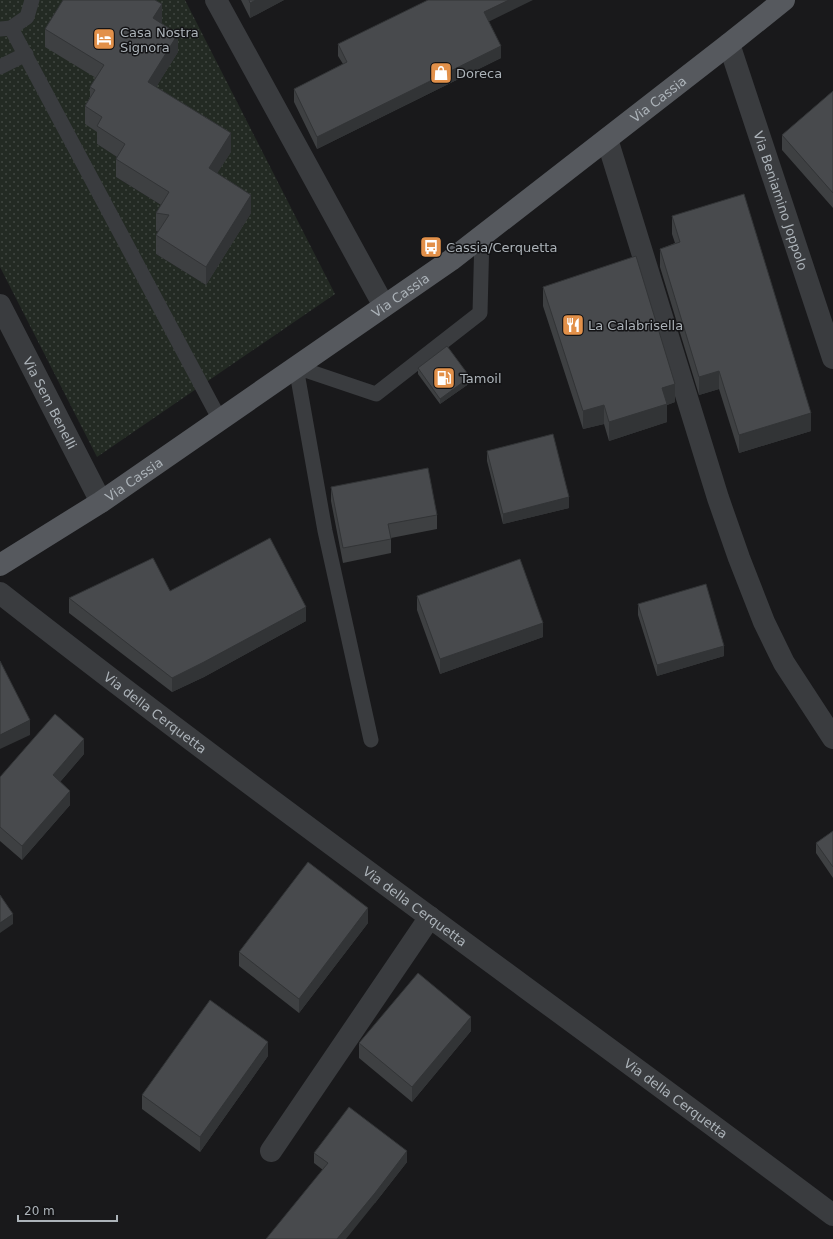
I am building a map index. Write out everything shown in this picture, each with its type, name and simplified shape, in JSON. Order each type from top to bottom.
[{"type":"main road","name":"Via Cassia","points":[[0,565],[101,502],[451,260],[784,0]]},
{"type":"street","points":[[216,0],[384,306]]},
{"type":"street","name":"Via Beniamino Joppolo","points":[[729,44],[833,358]]},
{"type":"street","points":[[607,139],[718,498],[739,558],[764,622],[784,663],[833,738]]},
{"type":"street","name":"Via Sem Benelli","points":[[0,304],[101,502]]},
{"type":"street","name":"Via della Cerquetta","points":[[0,593],[117,684],[430,917],[718,1128],[833,1215]]},
{"type":"street","points":[[271,1151],[430,917]]},
{"type":"lane","points":[[32,0],[27,17],[6,28],[26,54],[220,420]]},
{"type":"lane","points":[[0,67],[26,54]]},
{"type":"lane","points":[[371,740],[325,531],[296,367],[376,394],[480,313],[482,235]]},
{"type":"shaded area","points":[[0,0],[74,0],[104,83],[102,135],[97,144],[125,162],[116,177],[169,210],[156,231],[166,238],[156,254],[206,285],[148,100],[127,0],[185,0],[335,294],[97,457],[0,267]]},
{"type":"building","points":[[63,0],[155,0],[162,4],[153,18],[178,34],[148,82],[231,133],[209,168],[251,195],[206,267],[156,235],[169,215],[156,213],[169,192],[116,159],[125,144],[97,126],[102,117],[85,106],[95,90],[90,87],[104,65],[45,29]]},
{"type":"building","points":[[249,0],[256,0],[250,3]]},
{"type":"building","points":[[428,0],[509,0],[484,12],[501,46],[317,137],[294,89],[347,62],[338,44]]},
{"type":"building","points":[[833,91],[833,193],[782,135]]},
{"type":"building","points":[[744,194],[811,413],[739,435],[719,371],[699,377],[660,249],[680,242],[672,216]]},
{"type":"building","points":[[636,256],[675,384],[662,388],[667,404],[609,422],[604,405],[583,411],[543,287]]},
{"type":"building","name":"Tamoil","points":[[447,346],[470,377],[440,399],[418,368]]},
{"type":"building","points":[[553,434],[569,497],[503,514],[487,451]]},
{"type":"building","points":[[428,468],[437,515],[388,524],[391,539],[343,548],[331,487]]},
{"type":"building","points":[[270,538],[306,607],[172,678],[69,598],[153,558],[170,591]]},
{"type":"building","points":[[520,559],[543,623],[440,659],[417,596]]},
{"type":"building","points":[[706,584],[724,646],[657,665],[638,604]]},
{"type":"building","points":[[0,661],[30,720],[0,735]]},
{"type":"building","points":[[55,714],[84,739],[53,775],[70,791],[22,846],[0,827],[0,777]]},
{"type":"building","points":[[833,831],[833,867],[816,843]]},
{"type":"building","points":[[308,862],[368,908],[299,999],[239,952]]},
{"type":"building","points":[[0,895],[13,914],[0,923]]},
{"type":"building","points":[[418,973],[471,1017],[412,1087],[359,1043]]},
{"type":"building","points":[[210,1000],[268,1042],[200,1137],[142,1095]]},
{"type":"building","points":[[349,1107],[407,1151],[337,1239],[266,1239],[328,1163],[314,1153]]},
{"type":"place","name":"Casa Nostra Signora","points":[[104,39]]},
{"type":"place","name":"Doreca","points":[[441,73]]},
{"type":"place","name":"Cassia/Cerquetta","points":[[431,247]]},
{"type":"place","name":"La Calabrisella","points":[[573,325]]},
{"type":"place","name":"Tamoil","points":[[444,378]]}]
